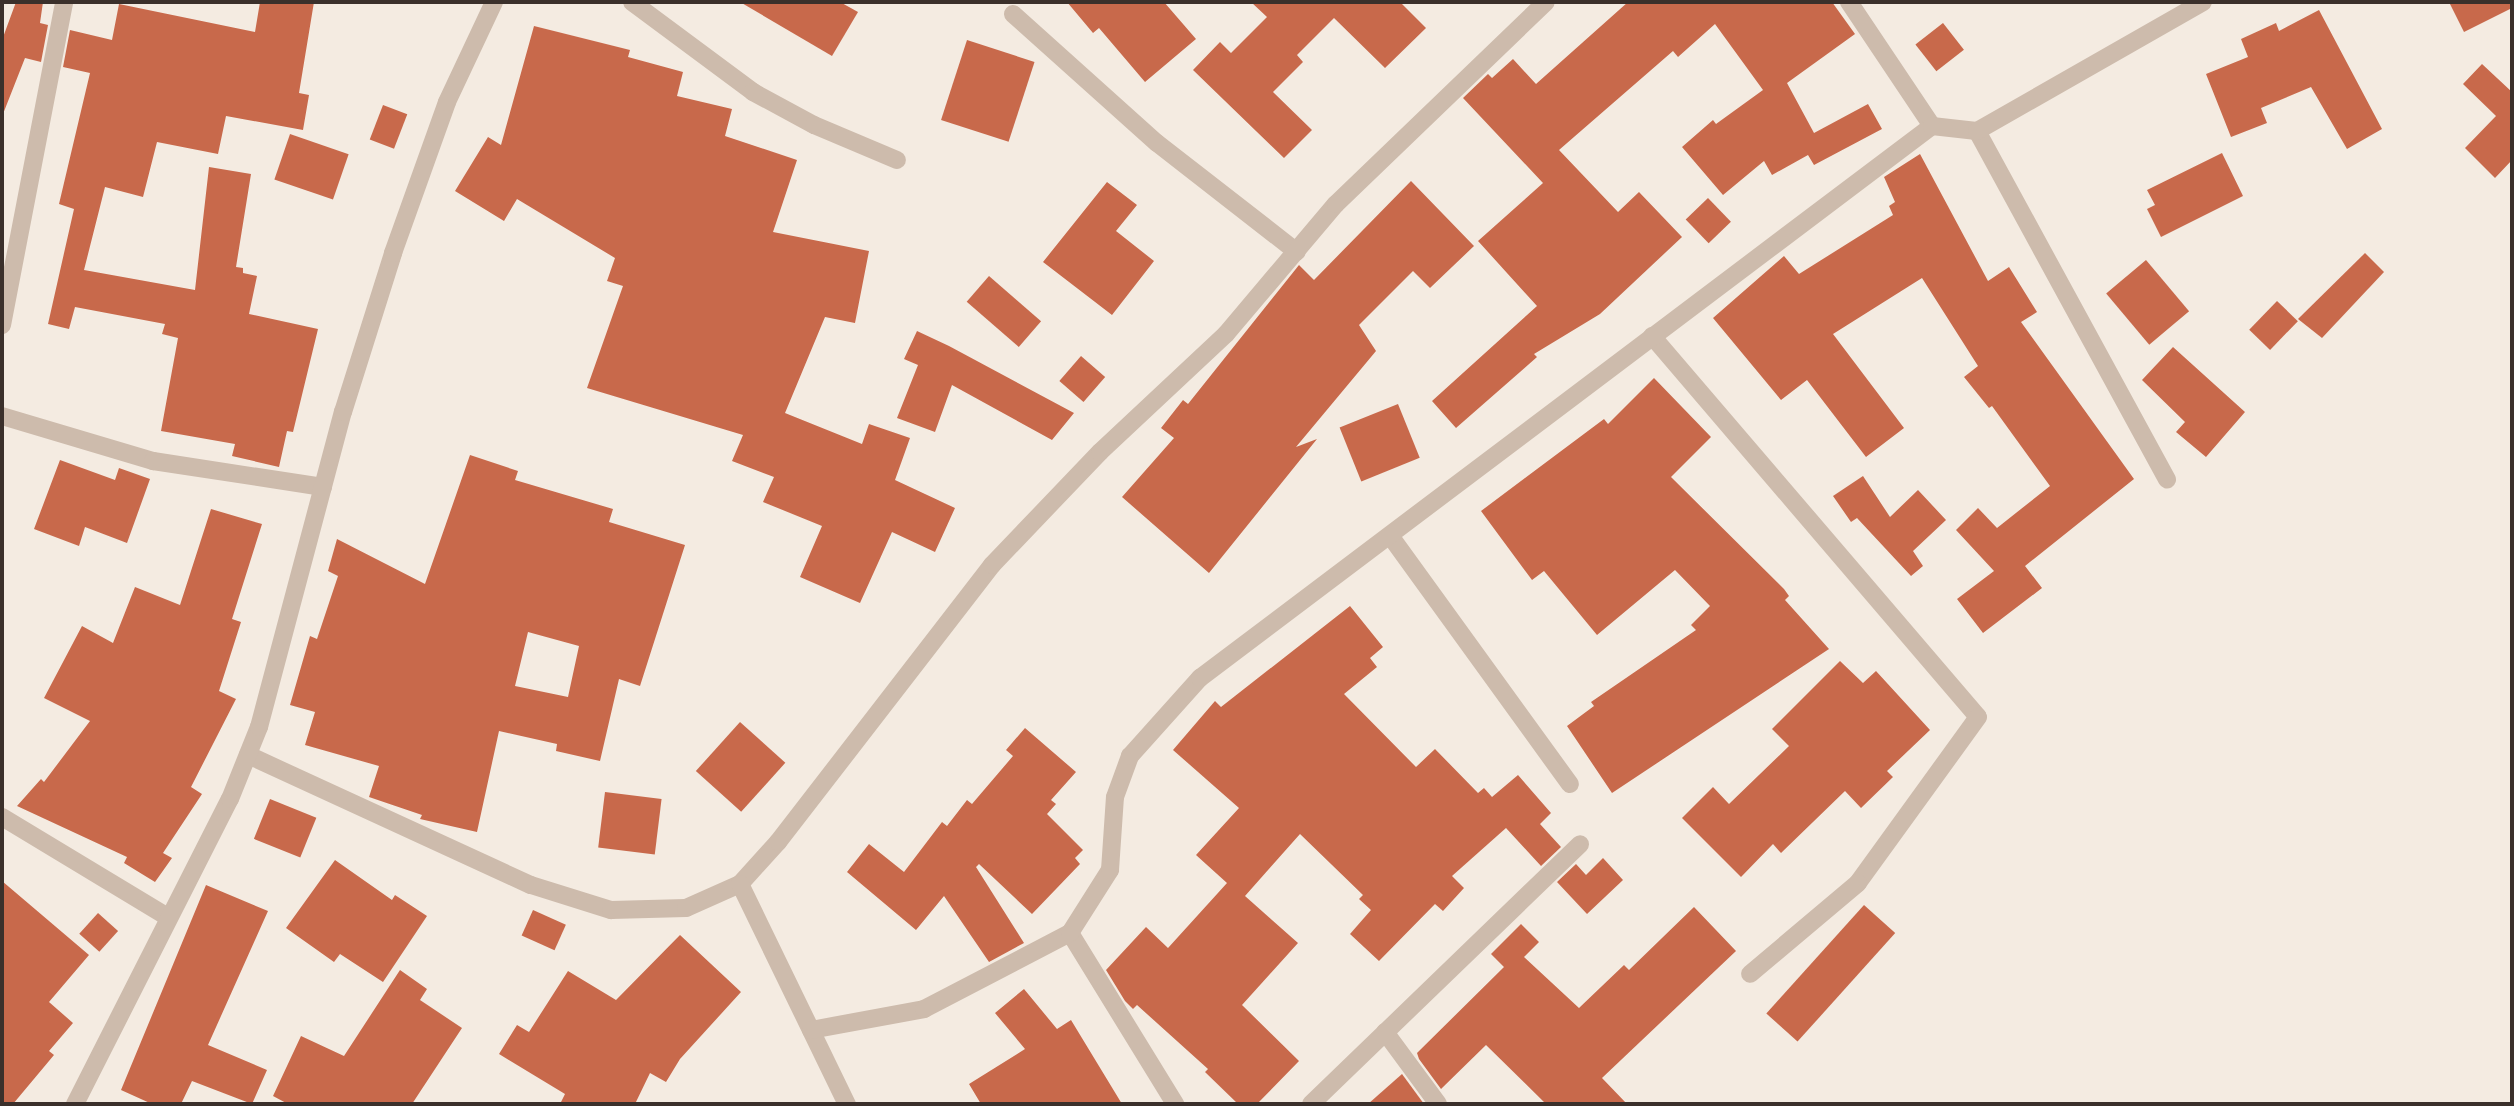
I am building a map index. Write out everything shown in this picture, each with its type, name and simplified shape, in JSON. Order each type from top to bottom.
[{"type":"street","points":[[2,325],[64,2]]},
{"type":"street","points":[[80,1102],[168,917],[230,799],[248,755],[280,658],[323,487],[393,253],[447,102],[494,2]]},
{"type":"street","points":[[632,2],[752,92],[814,125],[898,160]]},
{"type":"street","points":[[248,755],[531,884],[611,909],[686,908],[740,884],[778,842],[992,565],[1100,452],[1226,334],[1336,204],[1546,2]]},
{"type":"street","points":[[1849,2],[1932,126]]},
{"type":"street","points":[[811,1030],[924,1009],[1070,933],[1110,870],[1115,797],[1130,757],[1200,678],[1391,537],[1932,126],[1977,131],[2203,2]]},
{"type":"street","points":[[1013,14],[1157,143],[1297,252]]},
{"type":"street","points":[[1977,131],[2167,480]]},
{"type":"street","points":[[1653,336],[1978,718],[1858,883],[1750,974]]},
{"type":"street","points":[[2,416],[153,461],[323,487]]},
{"type":"street","points":[[1391,537],[1570,784]]},
{"type":"street","points":[[2,817],[168,917]]},
{"type":"street","points":[[1311,1104],[1580,844]]},
{"type":"street","points":[[740,884],[847,1104]]},
{"type":"street","points":[[1070,933],[1175,1104]]},
{"type":"street","points":[[1385,1032],[1438,1104]]},
{"type":"building","points":[[16,2],[43,2],[40,23],[48,25],[41,62],[25,58],[3,114],[2,40]]},
{"type":"building","points":[[260,2],[314,2],[299,93],[309,95],[303,130],[226,116],[218,154],[157,142],[143,197],[105,187],[84,270],[195,290],[209,167],[251,174],[236,267],[243,268],[243,273],[257,276],[249,314],[318,329],[293,432],[287,431],[279,467],[232,456],[235,444],[161,431],[178,338],[162,334],[165,324],[75,307],[69,329],[48,324],[74,209],[59,204],[90,73],[63,67],[70,30],[112,40],[119,4],[255,32]]},
{"type":"building","points":[[740,2],[840,2],[858,12],[832,56]]},
{"type":"building","points":[[1067,2],[1164,2],[1196,39],[1145,82],[1099,28],[1093,33]]},
{"type":"building","points":[[1251,2],[1400,2],[1426,28],[1385,68],[1334,18],[1297,55],[1303,62],[1273,92],[1312,130],[1284,158],[1193,70],[1220,42],[1231,53],[1267,17]]},
{"type":"building","points":[[1628,2],[1832,2],[1855,34],[1787,83],[1814,133],[1868,104],[1882,129],[1814,165],[1808,155],[1772,175],[1764,161],[1723,195],[1682,147],[1713,120],[1716,124],[1763,90],[1715,24],[1678,57],[1673,51],[1559,150],[1618,212],[1639,192],[1682,237],[1600,314],[1534,354],[1537,357],[1456,428],[1432,401],[1537,306],[1478,241],[1543,183],[1463,98],[1488,74],[1492,78],[1513,59],[1536,84]]},
{"type":"building","points":[[2449,2],[2512,2],[2512,8],[2464,32]]},
{"type":"building","points":[[2319,10],[2382,129],[2347,149],[2311,87],[2261,108],[2267,123],[2231,137],[2206,74],[2248,57],[2241,39],[2276,23],[2279,31]]},
{"type":"building","points":[[1943,23],[1964,50],[1936,71],[1915,45]]},
{"type":"building","points":[[534,26],[630,50],[628,57],[683,72],[677,96],[732,109],[725,136],[797,160],[773,232],[869,251],[855,323],[825,317],[785,413],[862,444],[869,424],[910,438],[895,480],[955,508],[935,552],[892,532],[860,603],[800,577],[822,526],[763,502],[774,477],[732,461],[743,435],[587,388],[623,286],[607,281],[615,258],[517,199],[504,221],[455,191],[488,137],[501,145]]},
{"type":"building","points":[[967,40],[1035,62],[1009,142],[941,120]]},
{"type":"building","points":[[2482,64],[2512,92],[2512,160],[2495,178],[2465,148],[2496,116],[2463,84]]},
{"type":"building","points":[[383,105],[407,114],[394,149],[370,140]]},
{"type":"building","points":[[290,134],[349,154],[333,200],[274,179]]},
{"type":"building","points":[[2222,153],[2243,196],[2161,237],[2147,209],[2155,205],[2147,190]]},
{"type":"building","points":[[1920,154],[1988,281],[2009,267],[2037,312],[2021,322],[2134,479],[2025,566],[2042,588],[1983,633],[1957,599],[1994,571],[1956,530],[1978,508],[1997,528],[2050,486],[1992,406],[1989,408],[1964,377],[1978,366],[1922,278],[1833,334],[1904,428],[1866,457],[1807,380],[1781,400],[1713,318],[1784,256],[1799,274],[1893,215],[1889,206],[1895,202],[1884,177]]},
{"type":"building","points":[[1411,181],[1474,246],[1430,288],[1413,271],[1359,325],[1376,351],[1296,447],[1317,439],[1209,573],[1122,497],[1174,438],[1161,428],[1183,400],[1188,404],[1299,265],[1314,280]]},
{"type":"building","points":[[1107,182],[1137,205],[1116,231],[1154,261],[1112,315],[1043,262]]},
{"type":"building","points":[[1708,198],[1731,222],[1709,243],[1686,220]]},
{"type":"building","points":[[2365,253],[2384,272],[2322,338],[2298,319]]},
{"type":"building","points":[[2146,260],[2189,311],[2149,345],[2106,293]]},
{"type":"building","points":[[989,276],[1041,321],[1019,347],[967,302]]},
{"type":"building","points":[[2277,301],[2298,321],[2270,350],[2249,330]]},
{"type":"building","points":[[917,331],[1074,413],[1052,440],[952,385],[935,432],[897,418],[918,365],[904,359]]},
{"type":"building","points":[[2173,347],[2245,412],[2206,457],[2176,432],[2185,422],[2142,380]]},
{"type":"building","points":[[1081,356],[1105,377],[1084,402],[1059,381]]},
{"type":"building","points":[[1654,378],[1711,437],[1671,477],[1784,589],[1789,596],[1785,600],[1829,649],[1612,793],[1567,726],[1594,706],[1591,702],[1696,630],[1691,625],[1710,606],[1675,570],[1597,635],[1544,571],[1532,580],[1481,511],[1604,419],[1608,424]]},
{"type":"building","points":[[1398,404],[1420,458],[1361,481],[1340,428]]},
{"type":"building","points":[[470,455],[518,471],[515,480],[613,509],[609,522],[685,545],[640,686],[619,679],[600,761],[556,751],[557,744],[499,731],[477,832],[420,819],[422,815],[369,797],[379,766],[305,745],[315,712],[290,705],[310,636],[317,639],[338,576],[328,571],[337,539],[425,584]],"holes":[[[528,632],[579,646],[568,697],[515,686]]]},
{"type":"building","points":[[60,460],[115,480],[119,468],[150,479],[127,543],[85,527],[79,546],[34,529]]},
{"type":"building","points":[[1863,476],[1890,517],[1918,490],[1946,520],[1913,551],[1923,566],[1911,576],[1857,518],[1851,522],[1833,496]]},
{"type":"building","points":[[211,509],[262,524],[232,619],[241,622],[219,691],[236,699],[191,787],[202,794],[163,853],[172,858],[155,882],[124,863],[127,857],[17,806],[41,779],[44,782],[90,721],[44,698],[82,626],[113,643],[135,587],[180,605]]},
{"type":"building","points":[[1350,606],[1383,647],[1370,658],[1377,667],[1344,694],[1416,767],[1435,749],[1478,793],[1484,788],[1492,797],[1518,775],[1551,813],[1540,824],[1561,847],[1541,866],[1506,828],[1452,876],[1464,888],[1443,911],[1435,904],[1379,961],[1350,934],[1371,910],[1359,899],[1363,895],[1300,834],[1245,896],[1298,943],[1242,1005],[1299,1061],[1257,1104],[1238,1104],[1205,1072],[1208,1069],[1137,1005],[1133,1009],[1125,1001],[1106,970],[1146,927],[1168,948],[1227,883],[1196,855],[1239,808],[1173,750],[1215,701],[1221,707]]},
{"type":"building","points":[[1840,661],[1863,683],[1876,671],[1930,730],[1887,771],[1893,777],[1861,808],[1845,791],[1781,853],[1773,844],[1741,877],[1682,818],[1713,787],[1729,804],[1789,746],[1772,729]]},
{"type":"building","points":[[740,722],[785,763],[741,812],[696,771]]},
{"type":"building","points":[[1025,728],[1076,772],[1051,800],[1056,804],[1047,814],[1083,850],[1075,858],[1080,864],[1032,914],[979,864],[976,867],[1024,943],[989,962],[944,896],[916,930],[847,872],[869,844],[904,872],[942,822],[947,826],[967,800],[972,804],[1013,756],[1006,750]]},
{"type":"building","points":[[605,792],[662,799],[655,855],[598,848]]},
{"type":"building","points":[[270,799],[316,818],[300,858],[254,839]]},
{"type":"building","points":[[1603,858],[1623,880],[1587,914],[1557,882],[1576,864],[1586,875]]},
{"type":"building","points":[[335,860],[392,900],[395,895],[427,916],[383,982],[340,954],[334,962],[286,928]]},
{"type":"building","points":[[2,881],[89,955],[49,1002],[73,1023],[49,1051],[54,1055],[13,1104],[2,1104]]},
{"type":"building","points":[[206,885],[268,911],[208,1045],[267,1070],[252,1104],[192,1081],[181,1104],[152,1104],[121,1090]]},
{"type":"building","points":[[1864,905],[1895,933],[1798,1042],[1766,1013]]},
{"type":"building","points":[[1694,907],[1736,951],[1602,1078],[1627,1104],[1546,1104],[1486,1045],[1441,1089],[1419,1059],[1417,1053],[1504,967],[1491,954],[1521,924],[1539,942],[1524,957],[1579,1008],[1624,965],[1629,970]]},
{"type":"building","points":[[533,910],[566,925],[554,950],[522,936]]},
{"type":"building","points":[[98,913],[118,931],[99,952],[79,934]]},
{"type":"building","points":[[680,935],[741,992],[680,1059],[666,1082],[650,1073],[635,1104],[560,1104],[565,1094],[499,1054],[517,1025],[529,1032],[568,971],[616,1000]]},
{"type":"building","points":[[400,970],[427,989],[420,1000],[462,1028],[412,1104],[288,1104],[273,1096],[301,1036],[344,1056]]},
{"type":"building","points":[[1024,989],[1057,1029],[1071,1020],[1122,1104],[981,1104],[969,1084],[1025,1049],[995,1013]]},
{"type":"building","points":[[1402,1074],[1424,1104],[1368,1104]]}]
